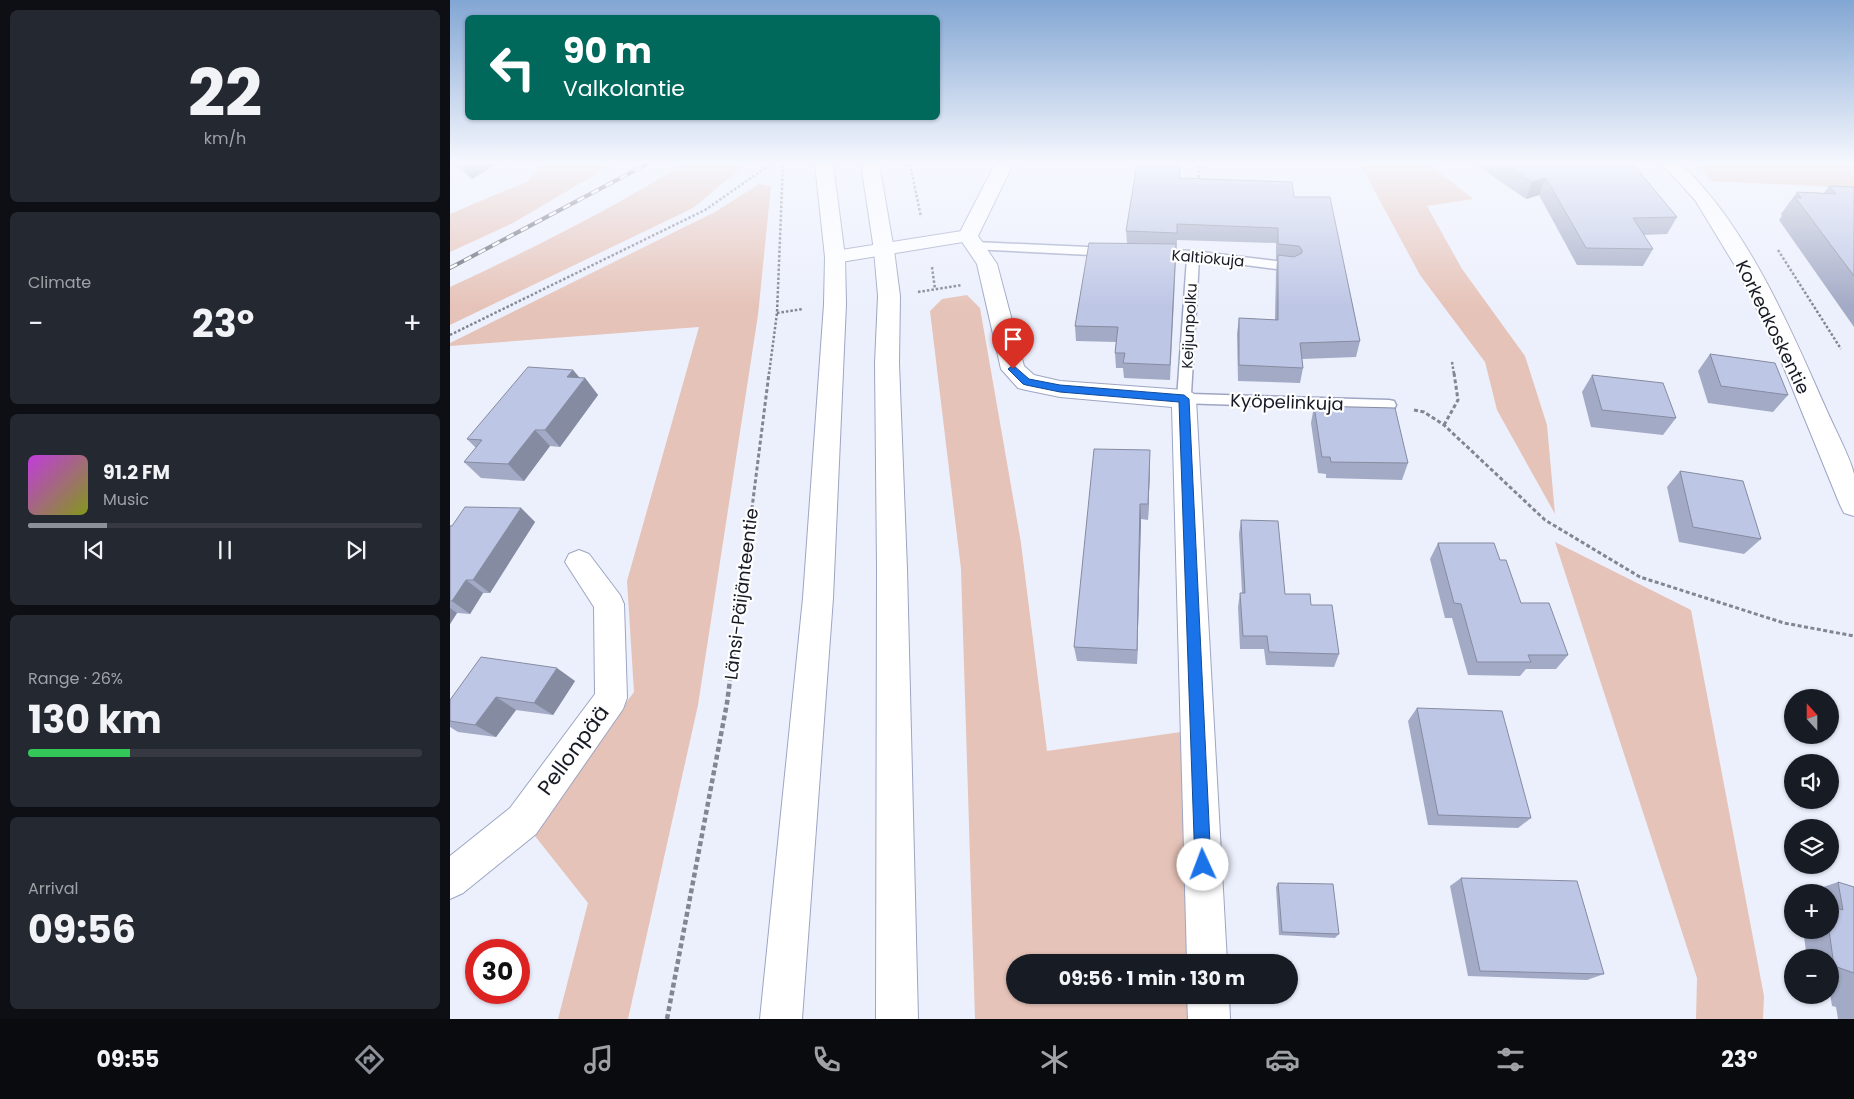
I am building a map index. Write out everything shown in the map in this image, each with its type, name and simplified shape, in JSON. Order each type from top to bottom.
[{"type":"street","points":[[781,1019],[818,598],[835,304],[835,257],[830,212]]},
{"type":"street","points":[[878,212],[889,296],[888,363],[897,1019]]},
{"type":"street","points":[[971,241],[984,212]]},
{"type":"street","name":"Korkeakoskentie","points":[[1712,212],[1740,259],[1794,364],[1854,504]]},
{"type":"street","points":[[835,257],[971,241]]},
{"type":"street","points":[[971,241],[987,264],[1013,369],[1026,382],[1060,388],[1184,399],[1207,954]]},
{"type":"street","name":"Pellonpää","points":[[450,880],[523,821],[611,698],[609,604],[579,562]]},
{"type":"street","points":[[1208,1004],[1209,1019]]},
{"type":"lane","points":[[971,241],[1123,252]]},
{"type":"lane","name":"Kaltiokuja","points":[[1143,253],[1193,255],[1292,267]]},
{"type":"lane","name":"Keijunpolku","points":[[1184,399],[1193,255]]},
{"type":"lane","name":"Kyöpelinkuja","points":[[1184,399],[1389,405]]},
{"type":"path","points":[[450,335],[701,212]]},
{"type":"path","name":"Länsi-Päijänteentie","points":[[668,1019],[727,703],[777,313],[781,212]]},
{"type":"path","points":[[1778,250],[1841,349]]},
{"type":"path","points":[[1444,425],[1458,400],[1452,362]]},
{"type":"path","points":[[1389,405],[1424,412],[1444,425],[1545,520],[1640,577],[1784,623],[1854,636]]},
{"type":"shaded area","points":[[456,212],[532,212],[513,223],[450,252],[450,214]]},
{"type":"shaded area","points":[[601,212],[686,212],[450,325],[450,287]]},
{"type":"shaded area","points":[[715,212],[768,212],[758,315],[698,705],[628,1019],[558,1019],[588,903],[531,831],[634,692],[627,581],[699,327],[450,346],[450,343]]},
{"type":"shaded area","points":[[1386,212],[1430,212],[1462,269],[1525,356],[1547,425],[1555,514],[1497,410],[1485,362],[1420,275]]},
{"type":"shaded area","points":[[967,295],[980,308],[1021,543],[1047,751],[1188,731],[1189,954],[1006,954],[1006,1004],[1189,1004],[1189,1019],[975,1019],[961,569],[930,311],[942,299]]},
{"type":"shaded area","points":[[1555,542],[1691,610],[1764,996],[1763,1019],[1696,1019],[1697,978]]},
{"type":"building","points":[[1129,212],[1333,212],[1360,341],[1300,343],[1303,368],[1239,365],[1239,318],[1278,320],[1278,255],[1294,257],[1302,253],[1299,246],[1278,244],[1278,228],[1177,224],[1177,233],[1126,231]]},
{"type":"building","points":[[1565,212],[1672,212],[1677,217],[1633,218],[1653,249],[1586,248]]},
{"type":"building","points":[[1806,212],[1854,212],[1854,276]]},
{"type":"building","points":[[1089,243],[1176,244],[1170,365],[1123,363],[1125,353],[1115,353],[1118,327],[1075,326]]},
{"type":"building","points":[[1710,354],[1775,363],[1788,395],[1721,386]]},
{"type":"building","points":[[528,367],[573,370],[567,377],[585,378],[545,430],[535,430],[508,464],[464,462],[482,440],[467,439]]},
{"type":"building","points":[[1592,375],[1663,383],[1676,418],[1602,410]]},
{"type":"building","points":[[1314,406],[1395,408],[1408,463],[1331,462],[1330,457],[1322,457]]},
{"type":"building","points":[[1094,449],[1150,450],[1148,504],[1140,504],[1137,650],[1074,647]]},
{"type":"building","points":[[1680,471],[1743,481],[1761,539],[1693,527]]},
{"type":"building","points":[[465,507],[521,508],[473,580],[466,580],[452,601],[450,601],[450,526],[452,526]]},
{"type":"building","points":[[1241,520],[1278,521],[1285,594],[1310,594],[1311,605],[1332,605],[1339,654],[1269,652],[1267,636],[1243,636],[1240,593],[1245,593]]},
{"type":"building","points":[[1438,543],[1494,543],[1500,560],[1506,560],[1521,603],[1549,603],[1568,655],[1528,655],[1531,662],[1477,662],[1461,604],[1454,603]]},
{"type":"building","points":[[481,657],[557,668],[534,703],[496,697],[475,725],[450,721],[450,700]]},
{"type":"building","points":[[1417,708],[1502,711],[1531,818],[1438,815]]},
{"type":"building","points":[[1461,878],[1577,881],[1604,974],[1480,971]]},
{"type":"building","points":[[1838,882],[1854,887],[1854,973],[1839,968],[1839,949],[1832,949],[1830,939],[1839,939],[1839,909],[1843,910]]},
{"type":"building","points":[[1278,883],[1333,884],[1339,934],[1282,932]]},
{"type":"railway","points":[[450,268],[557,212]]},
{"type":"route","points":[[1013,369],[1026,382],[1060,388],[1184,399],[1203,865]]}]
